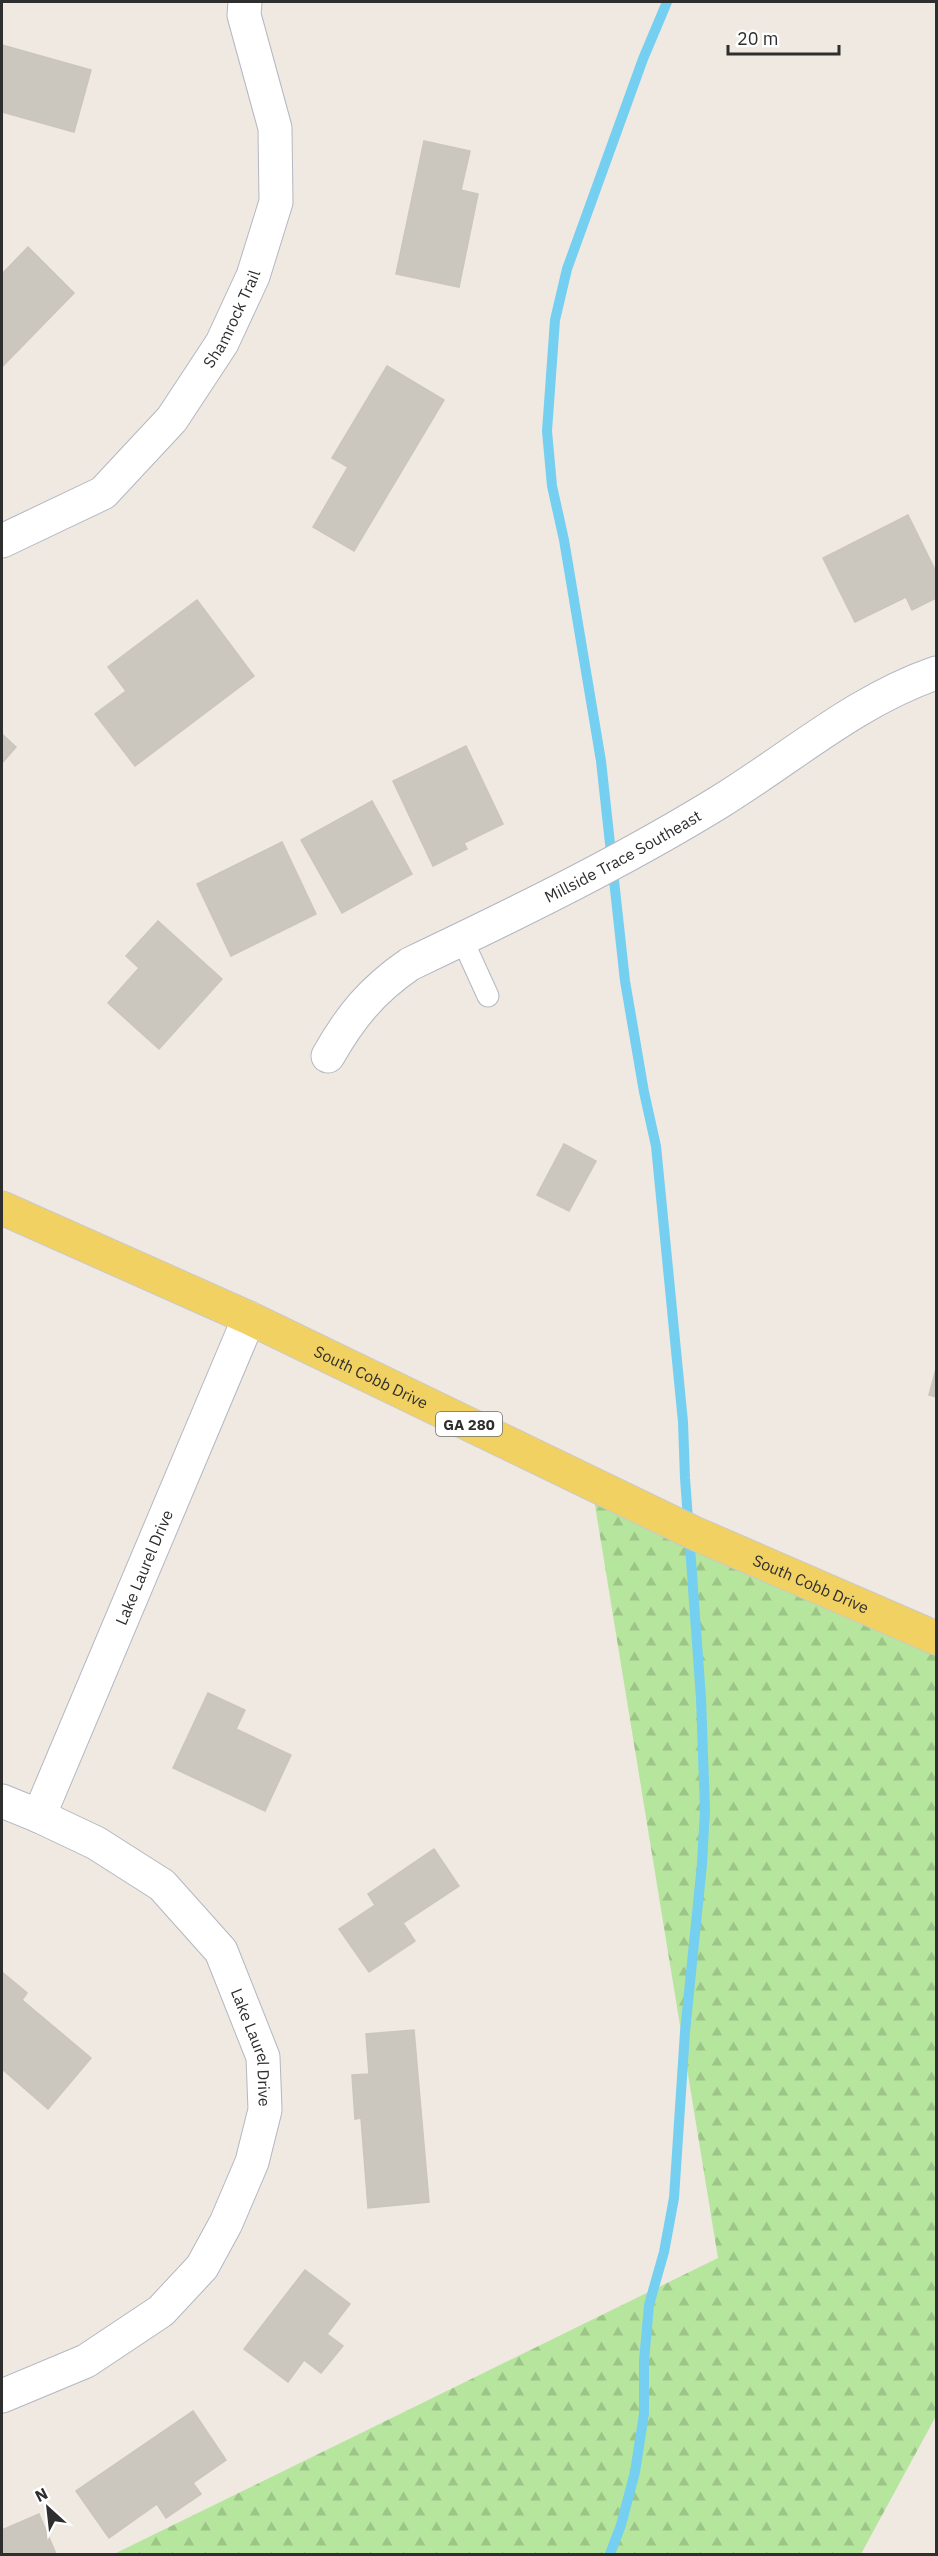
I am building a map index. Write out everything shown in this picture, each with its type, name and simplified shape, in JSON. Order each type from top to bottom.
[{"type":"main road","name":"South Cobb Drive","points":[[2,1208],[249,1318],[694,1533],[936,1638]]},
{"type":"street","name":"Shamrock Trail","points":[[2,541],[103,493],[172,419],[222,343],[253,276],[276,202],[275,128],[244,15],[243,2]]},
{"type":"street","name":"Millside Trace Southeast","points":[[328,1056],[345,1026],[384,982],[410,964],[666,834],[775,767],[870,702],[910,682],[936,674]]},
{"type":"street","name":"Lake Laurel Drive","points":[[39,1816],[249,1318]]},
{"type":"street","name":"Lake Laurel Drive","points":[[2,1801],[96,1844],[162,1885],[221,1951],[263,2057],[265,2110],[252,2162],[226,2223],[202,2267],[161,2310],[86,2361],[2,2396]]},
{"type":"lane","points":[[462,939],[488,996]]},
{"type":"green space","points":[[593,1493],[936,1635],[936,2416],[861,2554],[114,2554],[718,2258]]},
{"type":"building","points":[[2,45],[91,70],[74,132],[2,112]]},
{"type":"building","points":[[424,141],[470,151],[461,190],[478,194],[459,287],[396,274]]},
{"type":"building","points":[[28,247],[74,293],[2,367],[2,274]]},
{"type":"building","points":[[387,366],[444,400],[354,551],[313,527],[348,467],[332,458]]},
{"type":"building","points":[[908,515],[936,572],[936,598],[912,610],[906,597],[855,622],[823,558]]},
{"type":"building","points":[[197,600],[254,676],[135,766],[95,714],[126,691],[108,667]]},
{"type":"building","points":[[2,734],[16,747],[2,763]]},
{"type":"building","points":[[466,746],[503,824],[464,843],[467,849],[433,866],[393,781]]},
{"type":"building","points":[[372,801],[412,874],[342,913],[301,840]]},
{"type":"building","points":[[282,842],[316,914],[231,956],[197,884]]},
{"type":"building","points":[[158,921],[222,979],[159,1049],[108,1003],[139,968],[126,956]]},
{"type":"building","points":[[564,1144],[596,1161],[569,1211],[537,1195]]},
{"type":"building","points":[[936,1369],[936,1397],[929,1395]]},
{"type":"building","points":[[208,1693],[245,1710],[236,1729],[291,1755],[265,1811],[173,1768]]},
{"type":"building","points":[[434,1849],[459,1886],[403,1923],[415,1941],[369,1972],[339,1929],[375,1905],[368,1894]]},
{"type":"building","points":[[2,1972],[27,1993],[22,2000],[91,2058],[48,2109],[2,2069]]},
{"type":"building","points":[[414,2030],[429,2202],[368,2208],[361,2118],[355,2119],[352,2075],[369,2074],[366,2034]]},
{"type":"building","points":[[305,2270],[350,2304],[327,2334],[343,2346],[321,2373],[304,2360],[288,2382],[244,2349]]},
{"type":"building","points":[[193,2411],[226,2460],[193,2483],[201,2494],[166,2518],[157,2504],[109,2538],[76,2491]]},
{"type":"building","points":[[39,2514],[56,2554],[2,2554],[2,2530]]},
{"type":"waterway","points":[[610,2554],[621,2525],[635,2472],[644,2414],[644,2361],[649,2305],[664,2252],[674,2198],[685,2032],[702,1864],[705,1810],[701,1698],[683,1422],[656,1146],[644,1092],[625,981],[601,761],[564,540],[552,486],[547,431],[555,320],[567,269],[643,59],[667,2]]}]
